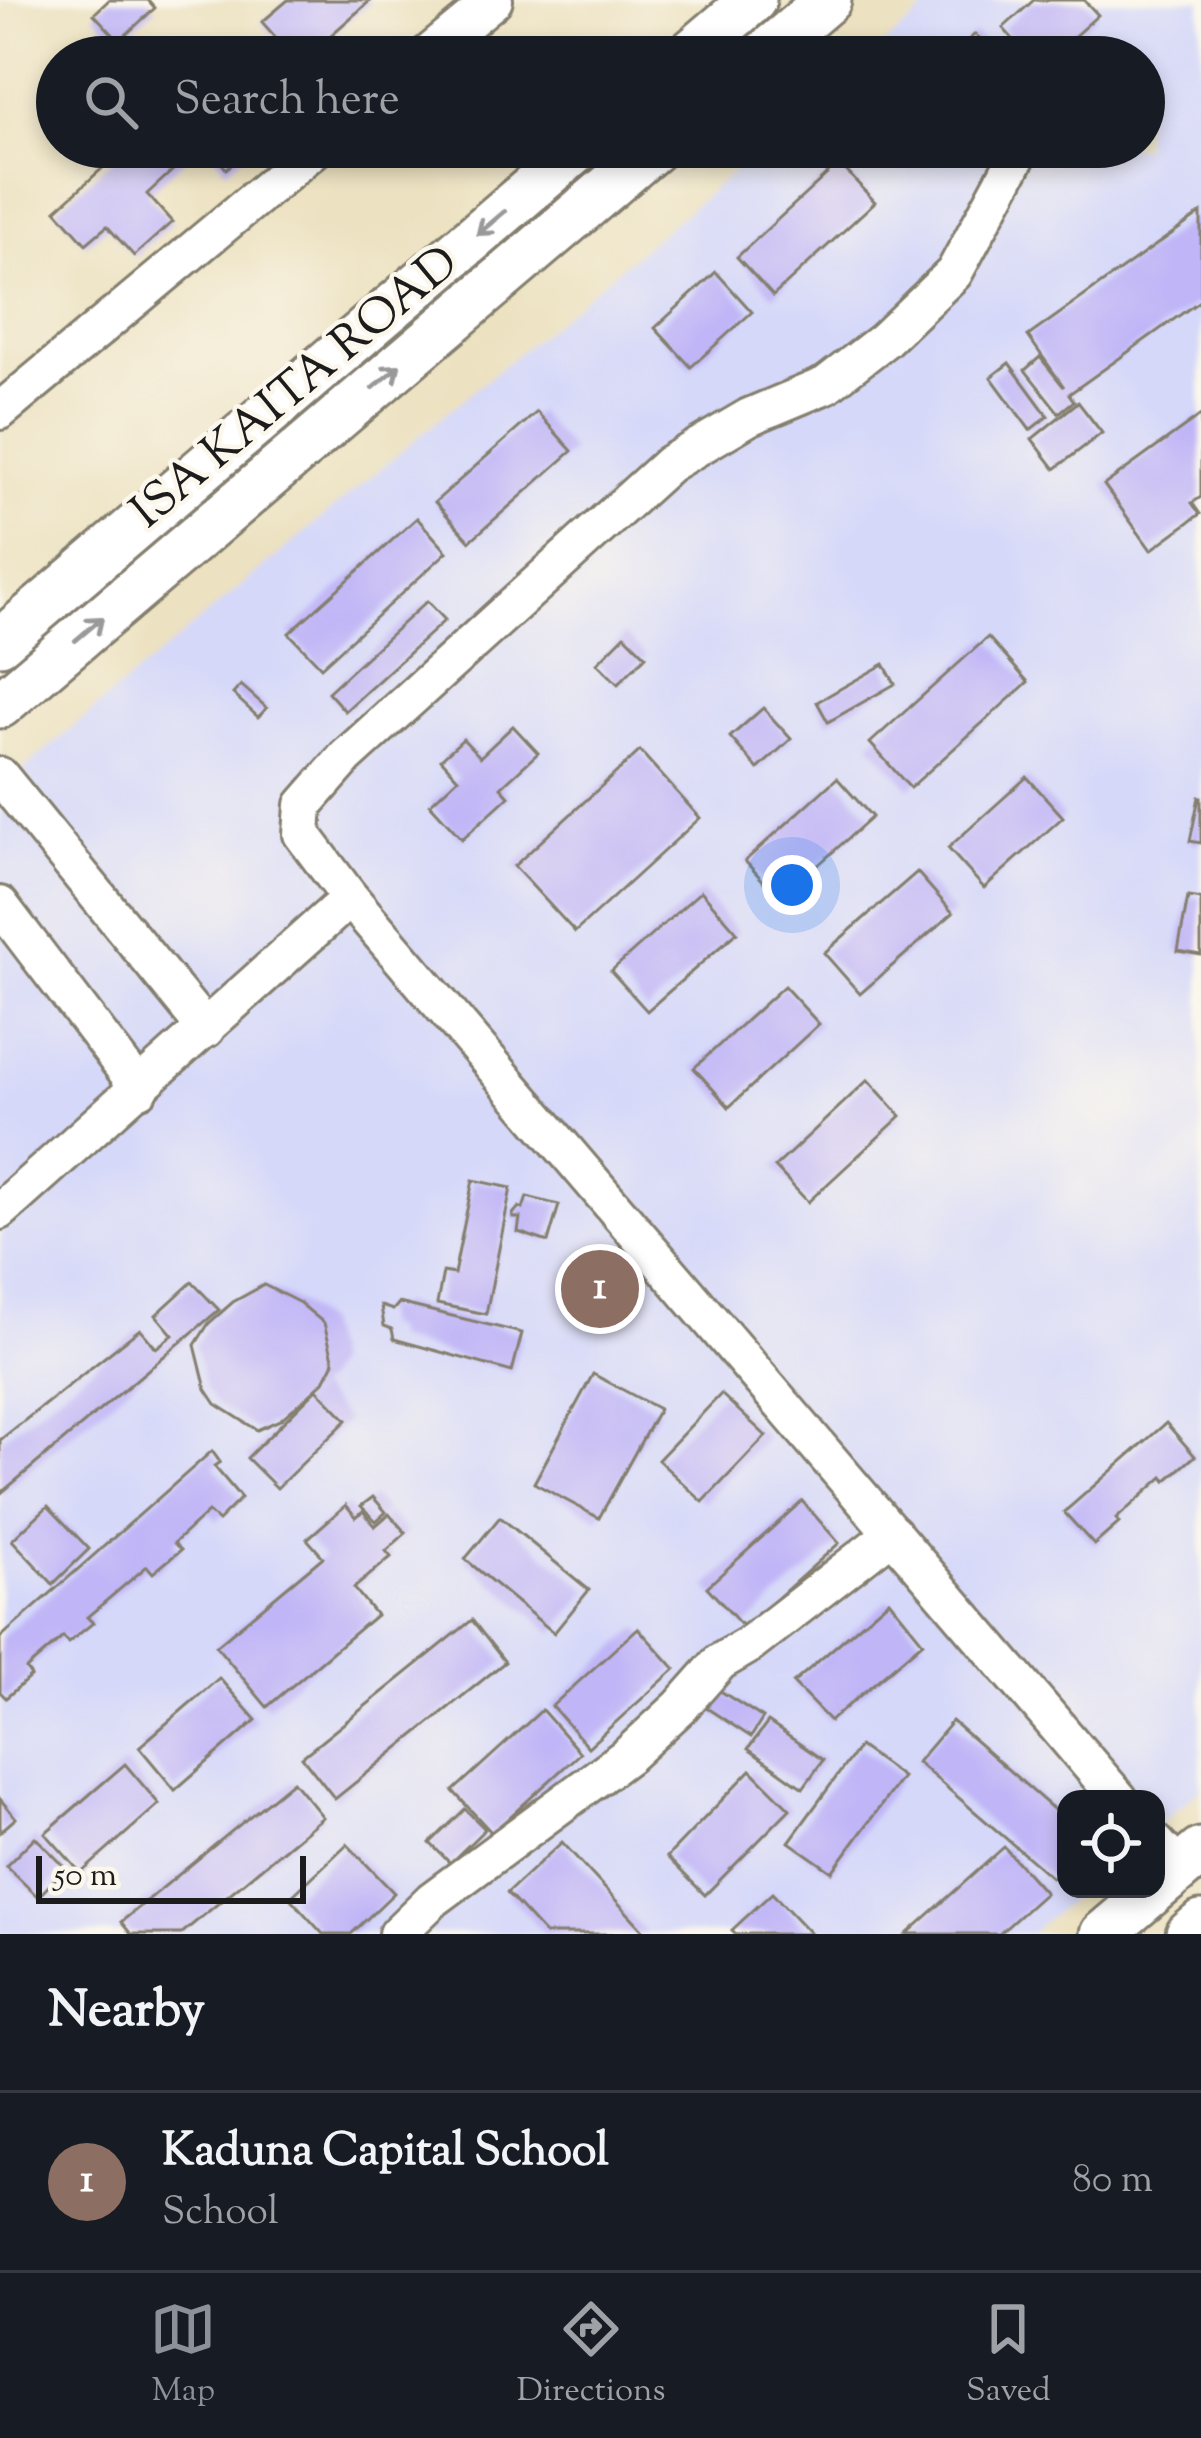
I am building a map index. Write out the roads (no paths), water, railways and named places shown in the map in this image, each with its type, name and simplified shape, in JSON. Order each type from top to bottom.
[{"type":"main road","points":[[711,36],[753,0]]},
{"type":"main road","points":[[786,36],[828,0]]},
{"type":"main road","name":"ISA KAITA ROAD","points":[[0,642],[555,168]]},
{"type":"main road","name":"ISA KAITA ROAD","points":[[0,705],[631,168]]},
{"type":"main road","points":[[1122,1928],[1179,1854]]},
{"type":"main road","points":[[1190,1934],[1201,1924]]},
{"type":"lane","points":[[450,36],[494,0]]},
{"type":"lane","points":[[0,411],[292,168]]},
{"type":"lane","points":[[1011,168],[954,273],[884,340],[826,385],[749,417],[668,464],[346,757],[304,805],[302,834],[350,898],[1110,1790]]},
{"type":"lane","points":[[0,776],[206,1029]]},
{"type":"lane","points":[[0,1211],[350,898]]},
{"type":"lane","points":[[0,905],[140,1089]]},
{"type":"lane","points":[[397,1934],[432,1900],[628,1755],[720,1662],[749,1645],[893,1533]]},
{"type":"place","name":"Kaduna Capital School","points":[[600,1289]]}]
